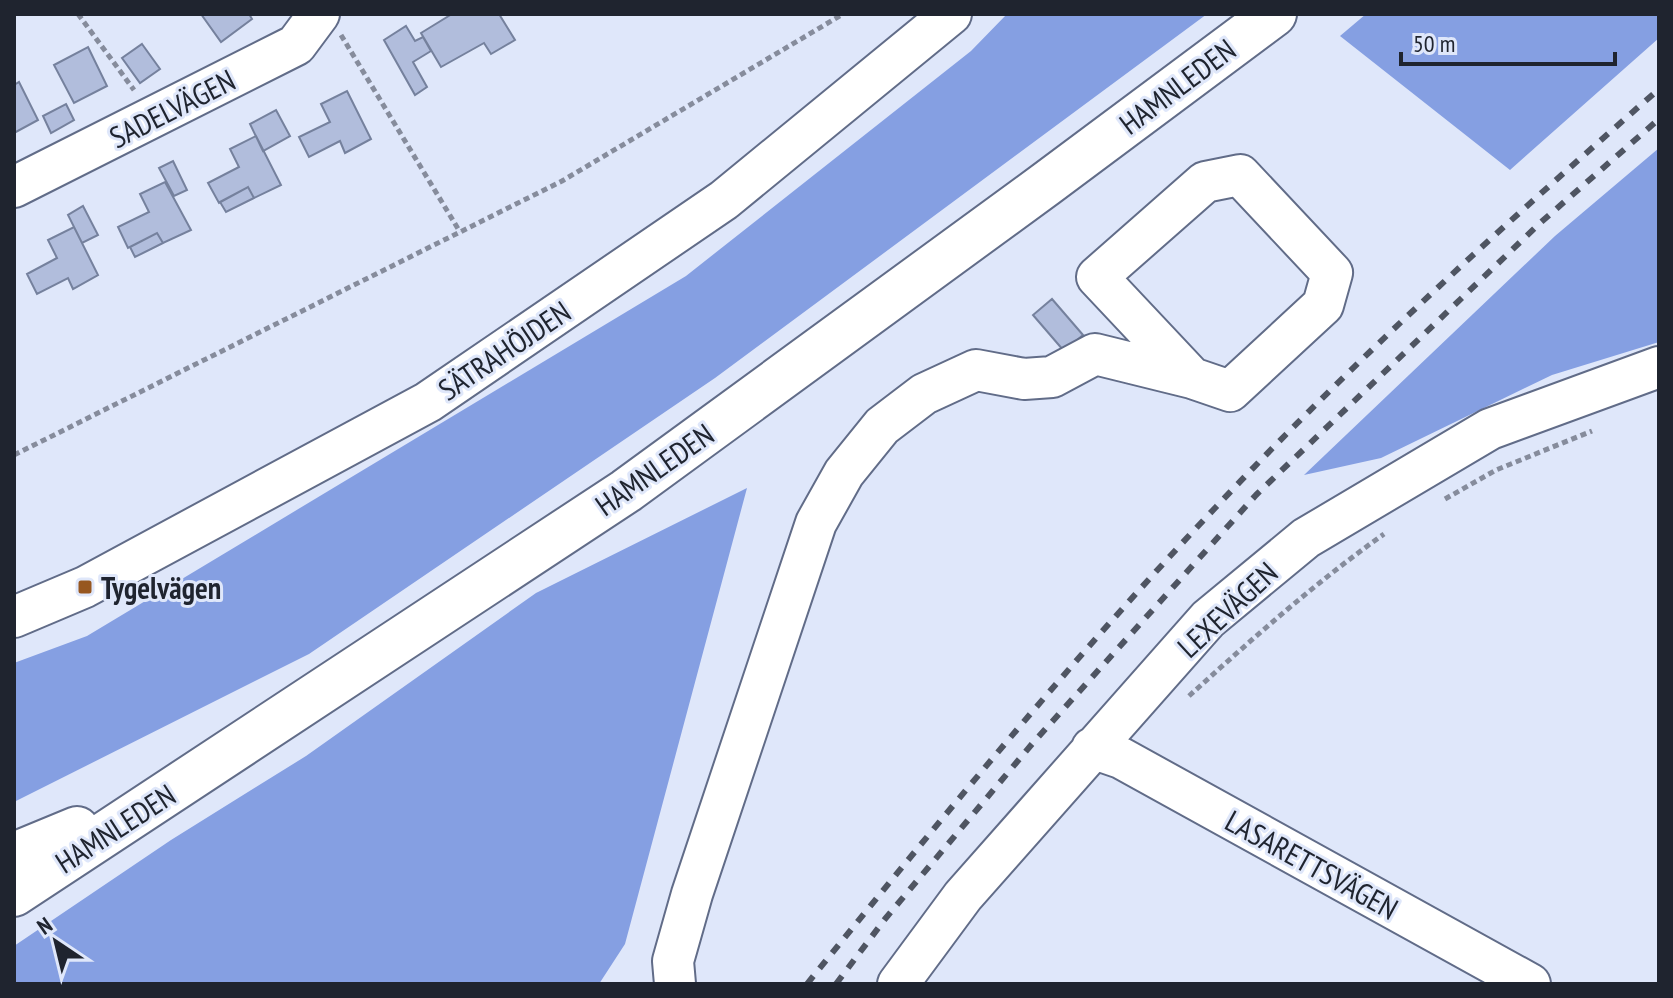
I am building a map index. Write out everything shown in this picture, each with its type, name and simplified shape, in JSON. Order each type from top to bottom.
[{"type":"main road","name":"HAMNLEDEN","points":[[14,894],[626,491],[1274,14]]},
{"type":"main road","points":[[14,855],[172,791]]},
{"type":"street","name":"SÄTRAHÖJDEN","points":[[14,617],[85,587],[428,402],[724,200],[951,14]]},
{"type":"street","name":"SADELVÄGEN","points":[[14,187],[296,45],[329,23]]},
{"type":"street","points":[[675,984],[673,961],[692,894],[816,523],[844,473],[882,426],[924,394],[976,370],[1024,379],[1052,377],[1095,354],[1192,378],[1230,391],[1323,305],[1332,273],[1240,175],[1205,182],[1097,277],[1192,378]]},
{"type":"street","name":"LEXEVÄGEN","points":[[898,984],[963,896],[1208,619],[1306,538],[1490,429],[1659,367]]},
{"type":"street","name":"LASARETTSVÄGEN","points":[[1092,748],[1121,758],[1277,847],[1530,984]]},
{"type":"path","points":[[78,14],[153,117]]},
{"type":"path","points":[[14,455],[562,181],[843,14]]},
{"type":"path","points":[[329,23],[347,42],[460,232]]},
{"type":"path","points":[[1441,501],[1496,470],[1594,430]]},
{"type":"path","points":[[1187,698],[1335,569],[1387,533]]},
{"type":"shaded area","points":[[1007,14],[1207,14],[715,378],[309,654],[14,802],[14,663],[87,636],[686,276],[971,51]]},
{"type":"shaded area","points":[[1366,14],[1659,14],[1659,38],[1510,170],[1340,36]]},
{"type":"shaded area","points":[[1659,148],[1659,342],[1552,375],[1381,458],[1304,475],[1555,236]]},
{"type":"shaded area","points":[[747,488],[625,944],[599,984],[14,984],[14,946],[171,840],[306,756],[536,593]]},
{"type":"building","points":[[201,14],[249,14],[252,19],[221,42]]},
{"type":"building","points":[[452,14],[499,14],[515,40],[491,54],[484,43],[441,67],[421,33]]},
{"type":"building","points":[[406,26],[415,41],[423,37],[431,51],[413,62],[427,87],[415,95],[384,40]]},
{"type":"building","points":[[142,44],[160,69],[140,83],[122,58]]},
{"type":"building","points":[[88,47],[107,86],[74,103],[54,65]]},
{"type":"building","points":[[19,82],[38,120],[14,133],[14,85]]},
{"type":"building","points":[[347,91],[371,139],[345,153],[340,141],[309,157],[299,137],[330,122],[321,104]]},
{"type":"building","points":[[66,104],[74,120],[51,133],[43,116]]},
{"type":"building","points":[[276,110],[290,136],[263,151],[250,124]]},
{"type":"building","points":[[256,136],[281,185],[254,198],[248,187],[219,203],[208,183],[239,167],[230,149]]},
{"type":"building","points":[[173,161],[187,190],[174,196],[159,168]]},
{"type":"building","points":[[165,182],[191,230],[163,243],[157,233],[128,248],[118,227],[149,212],[140,194]]},
{"type":"building","points":[[248,187],[254,198],[226,212],[220,202]]},
{"type":"building","points":[[83,206],[98,235],[82,243],[68,215]]},
{"type":"building","points":[[74,227],[98,275],[73,289],[68,278],[37,294],[27,274],[57,258],[48,240]]},
{"type":"building","points":[[157,233],[163,243],[135,257],[130,247]]},
{"type":"building","points":[[1052,299],[1083,335],[1064,351],[1033,315]]},
{"type":"railway","points":[[807,984],[1058,682],[1216,507],[1322,398],[1432,293],[1659,89]]},
{"type":"railway","points":[[836,984],[885,919],[1032,744],[1256,495],[1539,224],[1659,119]]},
{"type":"place","name":"Tygelvägen","points":[[85,587]]}]
